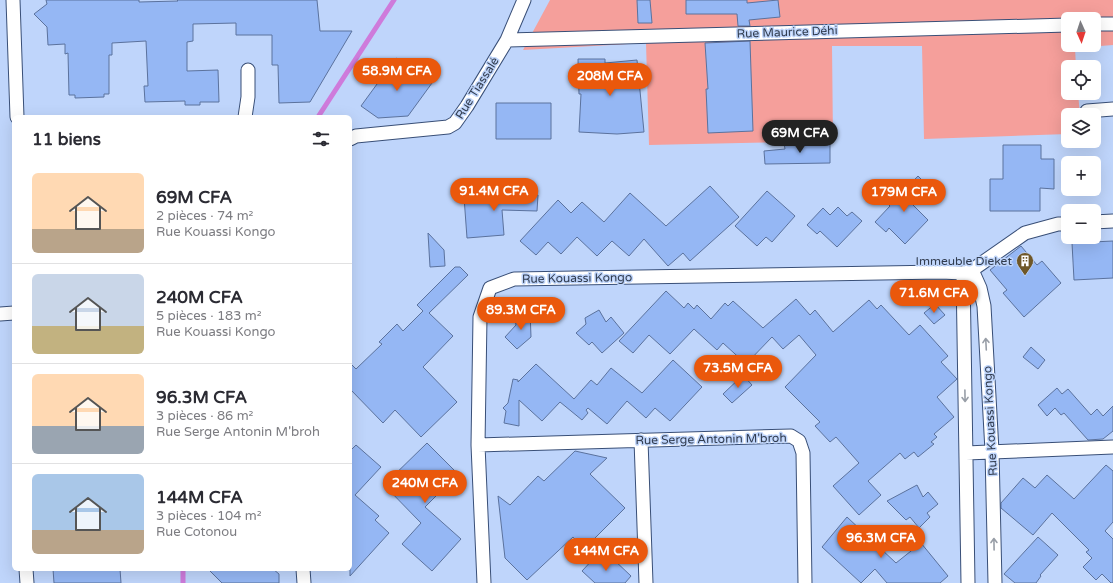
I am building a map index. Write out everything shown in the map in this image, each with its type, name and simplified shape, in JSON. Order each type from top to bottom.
[{"type":"street","points":[[14,0],[17,115]]},
{"type":"street","name":"Rue Tiassalé","points":[[352,137],[448,127],[455,123],[507,40],[524,0]]},
{"type":"street","points":[[1101,24],[1113,24]]},
{"type":"street","name":"Rue Maurice Déhi","points":[[507,40],[1061,25]]},
{"type":"street","points":[[245,115],[248,96],[248,70]]},
{"type":"street","points":[[1101,110],[1113,109]]},
{"type":"street","points":[[1101,222],[1113,221]]},
{"type":"street","points":[[968,272],[1025,233],[1061,224]]},
{"type":"street","name":"Rue Kouassi Kongo","points":[[484,583],[478,444],[480,317],[490,288],[514,279],[968,272]]},
{"type":"street","name":"Rue Kouassi Kongo","points":[[968,272],[980,288],[984,306],[992,451],[995,583]]},
{"type":"street","name":"Rue Kouassi Kongo","points":[[968,272],[966,453],[968,583]]},
{"type":"street","points":[[0,314],[12,313]]},
{"type":"street","name":"Rue Serge Antonin M'broh","points":[[478,444],[791,436],[800,441],[802,453],[805,583]]},
{"type":"street","points":[[641,440],[646,583]]},
{"type":"street","points":[[966,453],[1113,447]]},
{"type":"street","points":[[26,571],[27,583]]},
{"type":"street","points":[[304,571],[304,583]]},
{"type":"shaded area","points":[[550,0],[1113,0],[1113,45],[1101,46],[1101,12],[1061,12],[1061,52],[1075,52],[1076,60],[1061,60],[1061,100],[1079,100],[1079,108],[1061,108],[1061,134],[924,139],[922,46],[832,46],[833,141],[649,145],[646,43],[523,50]]},
{"type":"building","points":[[46,0],[139,0],[139,2],[178,1],[177,0],[317,0],[320,31],[352,31],[310,102],[279,103],[278,65],[272,65],[272,35],[236,35],[236,23],[193,24],[193,41],[187,42],[187,71],[218,70],[219,102],[200,102],[200,105],[185,105],[185,101],[145,102],[144,86],[148,86],[146,41],[112,43],[112,55],[109,55],[109,94],[104,94],[104,97],[75,98],[75,95],[69,95],[68,53],[65,54],[65,44],[48,45],[47,27],[34,14],[47,4]]},
{"type":"building","points":[[637,0],[650,0],[652,23],[638,23]]},
{"type":"building","points":[[686,0],[747,0],[747,3],[778,0],[780,17],[749,20],[750,26],[738,26],[737,14],[686,14]]},
{"type":"building","points":[[750,41],[753,131],[708,133],[706,89],[708,89],[705,43]]},
{"type":"building","points":[[396,58],[432,83],[408,116],[378,118],[361,106]]},
{"type":"building","points":[[578,59],[605,59],[605,63],[637,60],[644,132],[617,134],[579,132],[581,94],[579,94]]},
{"type":"building","points":[[496,103],[551,103],[551,139],[496,139]]},
{"type":"building","points":[[830,142],[830,163],[765,164],[764,151],[785,149],[784,143]]},
{"type":"building","points":[[1003,145],[1041,145],[1041,159],[1054,159],[1054,189],[1040,188],[1040,211],[990,211],[990,179],[1003,179]]},
{"type":"building","points":[[918,176],[927,185],[910,202],[928,220],[905,244],[889,228],[886,232],[875,222],[890,206],[887,203],[898,191],[901,194]]},
{"type":"building","points":[[710,186],[739,217],[690,261],[683,253],[668,266],[644,239],[629,256],[612,241],[597,256],[577,237],[561,254],[548,242],[536,255],[520,241],[558,200],[571,213],[582,202],[604,222],[630,193],[666,226]]},
{"type":"building","points":[[767,191],[795,216],[772,242],[766,237],[757,246],[735,226]]},
{"type":"building","points":[[502,194],[538,195],[537,211],[502,210],[504,235],[467,238],[464,197]]},
{"type":"building","points":[[838,207],[847,216],[852,212],[862,221],[837,247],[820,231],[817,234],[807,225],[823,208],[830,215]]},
{"type":"building","points":[[428,233],[444,250],[445,266],[430,267]]},
{"type":"building","points":[[1113,241],[1113,278],[1074,280],[1072,244],[1101,244],[1101,242]]},
{"type":"building","name":"Immeuble Dieket","points":[[1021,246],[1037,265],[1042,261],[1061,283],[1024,317],[1003,293],[1007,290],[990,270]]},
{"type":"building","points":[[455,267],[460,267],[468,275],[429,313],[453,336],[423,367],[457,402],[421,437],[395,410],[383,423],[352,391],[352,365],[356,369],[382,344],[379,342],[397,324],[403,331],[423,311],[417,305]]},
{"type":"building","points":[[666,291],[684,308],[688,303],[694,309],[697,305],[711,319],[725,303],[728,306],[733,301],[763,328],[796,299],[810,315],[815,310],[833,332],[869,300],[877,309],[881,305],[909,335],[920,325],[948,356],[941,362],[957,379],[937,397],[954,417],[934,434],[937,437],[931,442],[934,444],[918,457],[914,452],[905,459],[900,453],[868,481],[881,495],[859,515],[833,486],[859,463],[836,437],[830,442],[815,426],[820,422],[785,387],[816,355],[799,335],[783,349],[772,337],[746,364],[723,343],[717,350],[694,329],[670,354],[649,335],[633,353],[619,341]]},
{"type":"building","points":[[935,304],[945,315],[934,324],[924,313]]},
{"type":"building","points":[[530,310],[531,337],[517,349],[505,337],[516,325],[515,318]]},
{"type":"building","points":[[599,310],[606,322],[611,317],[624,333],[602,353],[592,342],[589,345],[576,333],[586,324],[585,318]]},
{"type":"building","points":[[1031,347],[1045,360],[1038,369],[1023,357]]},
{"type":"building","points":[[673,360],[702,387],[670,421],[655,408],[646,418],[627,401],[607,424],[588,408],[586,410],[588,413],[582,420],[560,402],[542,421],[519,400],[519,426],[504,423],[506,411],[503,408],[508,403],[513,379],[518,380],[518,382],[536,364],[574,399],[591,380],[597,385],[611,368],[642,393]]},
{"type":"building","points":[[743,375],[752,385],[732,403],[723,394]]},
{"type":"building","points":[[1057,388],[1062,394],[1068,389],[1091,415],[1097,409],[1103,416],[1113,406],[1113,431],[1103,439],[1088,440],[1064,413],[1061,415],[1055,408],[1047,416],[1038,405]]},
{"type":"building","points":[[427,443],[458,474],[425,507],[461,539],[432,571],[402,544],[421,523],[384,485]]},
{"type":"building","points":[[356,445],[381,467],[355,495],[379,516],[375,520],[389,533],[350,576],[350,571],[352,571],[352,449]]},
{"type":"building","points":[[575,451],[607,458],[590,474],[625,508],[584,549],[573,537],[527,580],[505,558],[498,496],[510,505],[538,476],[544,481]]},
{"type":"building","points":[[1106,465],[1113,471],[1113,522],[1105,531],[1113,539],[1113,583],[1111,583],[1102,574],[1096,580],[1083,567],[1092,558],[1086,552],[1089,550],[1052,513],[1033,535],[1001,508],[1001,503],[1023,478],[1035,488],[1047,475],[1074,499]]},
{"type":"building","points":[[917,485],[923,497],[928,492],[938,504],[927,513],[930,517],[919,528],[910,517],[906,520],[887,501]]},
{"type":"building","points":[[847,517],[896,563],[921,543],[948,576],[940,583],[887,583],[875,569],[861,583],[822,547]]},
{"type":"building","points":[[1038,537],[1058,555],[1040,575],[1041,576],[1036,583],[1015,583],[1004,574]]},
{"type":"building","points":[[596,556],[605,565],[612,558],[631,576],[625,583],[595,583],[582,571]]},
{"type":"building","points":[[53,571],[120,571],[121,583],[54,583]]},
{"type":"building","points":[[210,571],[275,571],[279,574],[279,583],[222,583]]},
{"type":"waterway","points":[[319,115],[394,0]]},
{"type":"waterway","points":[[183,571],[183,583]]},
{"type":"place","name":"Immeuble Dieket","points":[[1025,276]]}]
